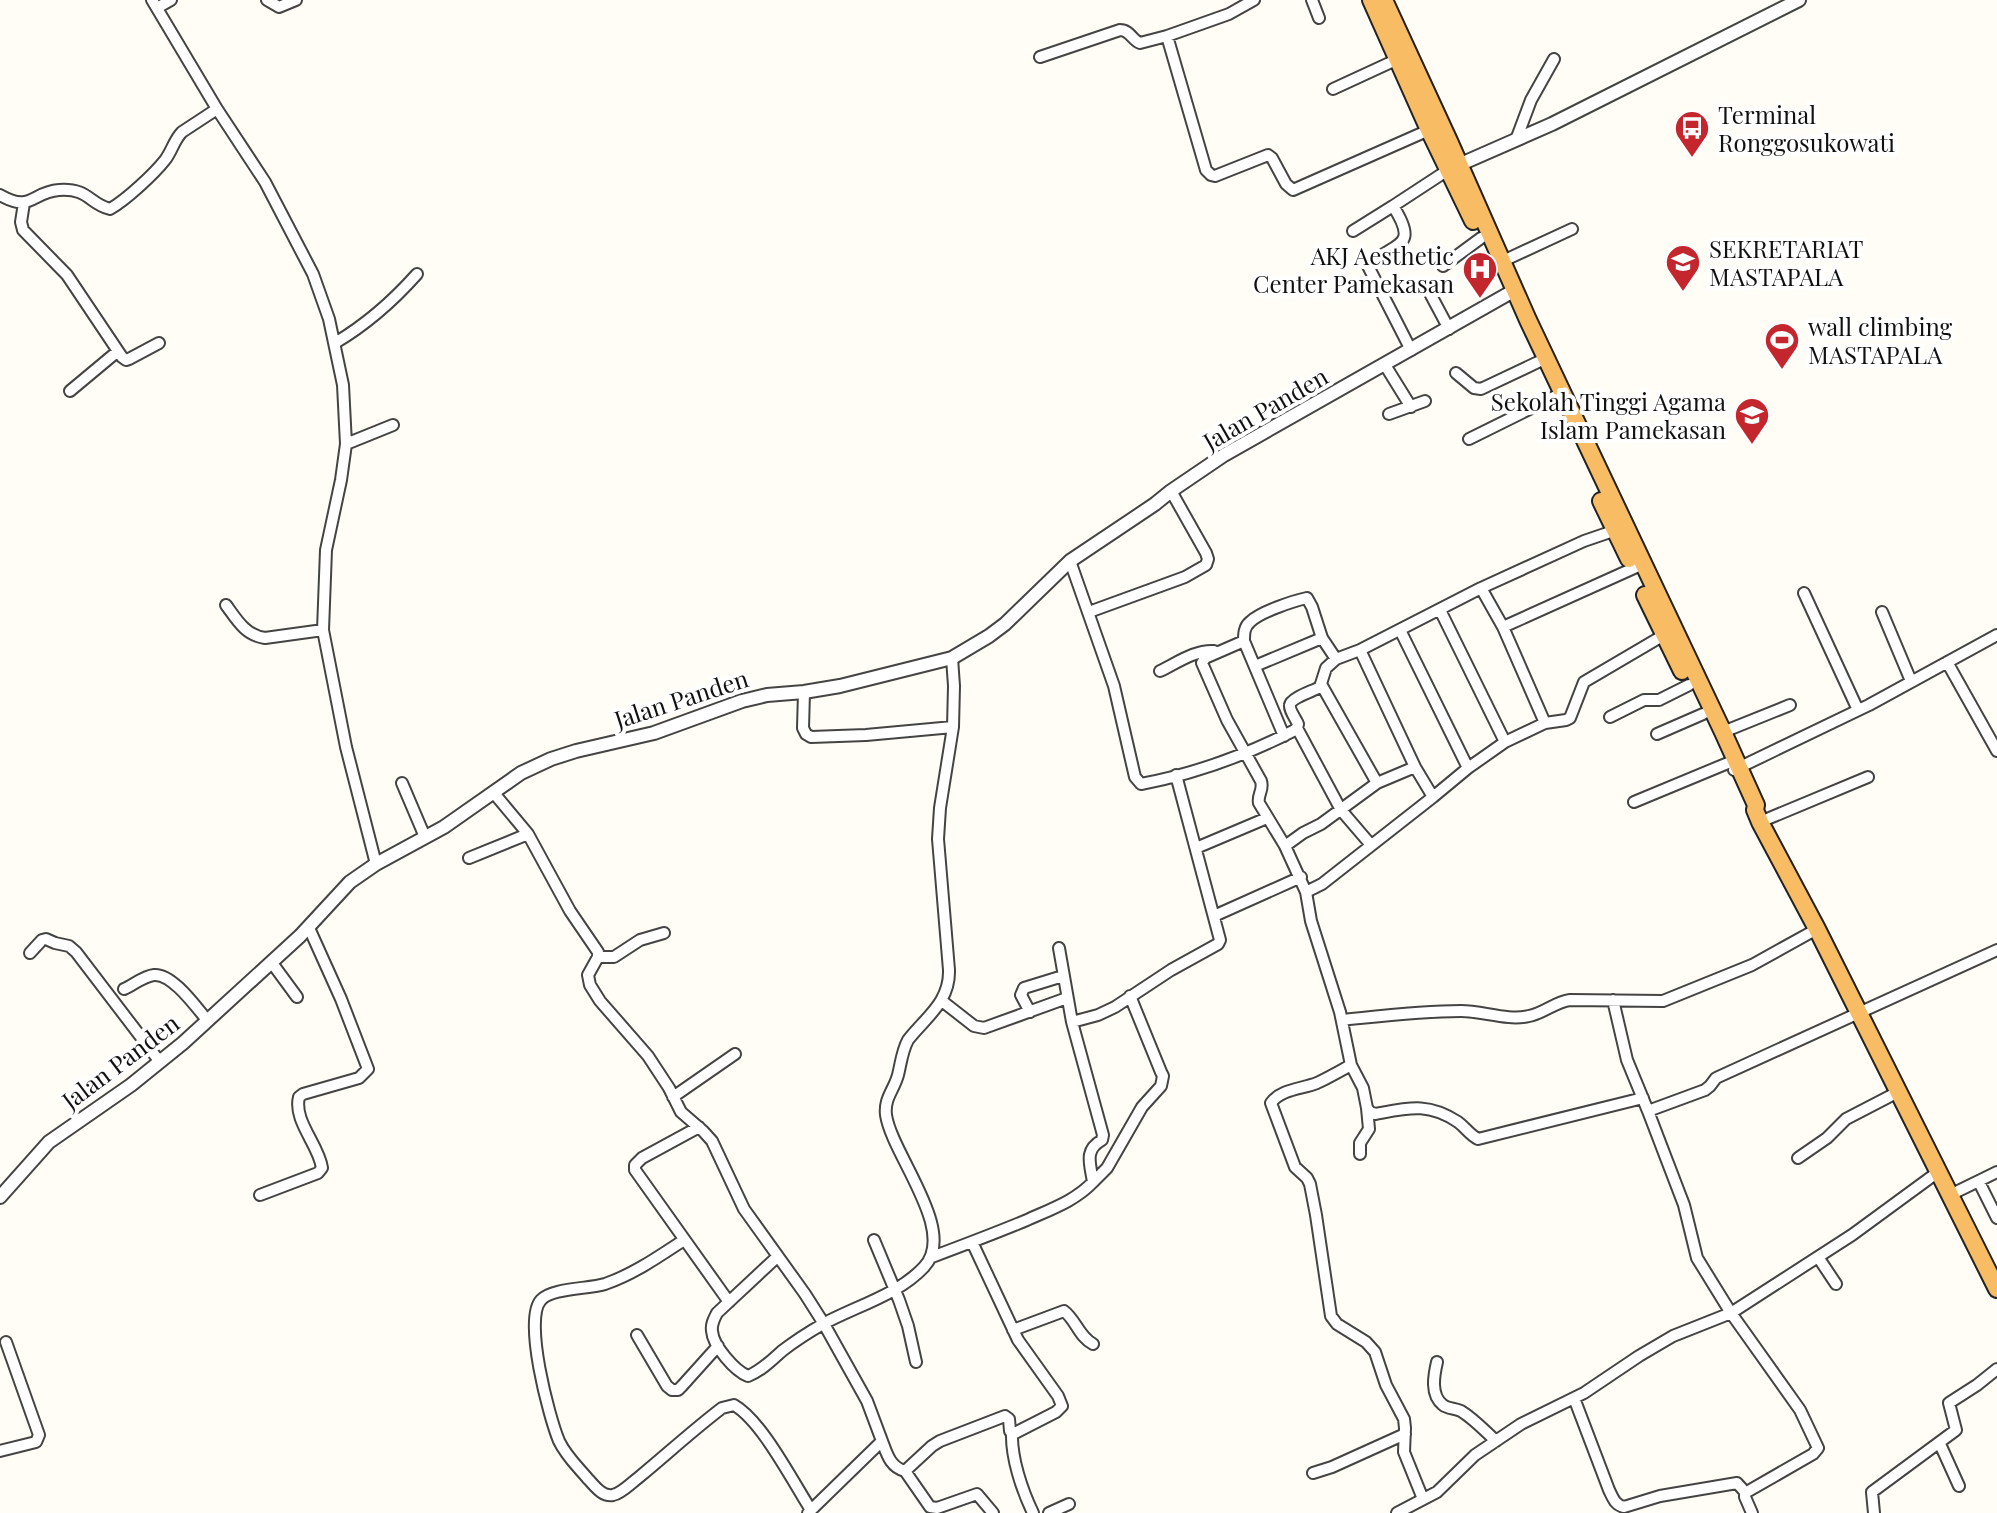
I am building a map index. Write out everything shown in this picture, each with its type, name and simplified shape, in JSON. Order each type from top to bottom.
[{"type":"highway","points":[[1371,0],[1429,130],[1454,167],[1503,261],[1511,292],[1538,362],[1558,395]]},
{"type":"highway","points":[[1384,0],[1481,238],[1511,292],[1638,566],[1723,732],[1733,767]]},
{"type":"highway","points":[[1638,566],[1664,635],[1703,714],[1817,929],[1996,1286]]},
{"type":"street","points":[[171,0],[154,4],[265,182],[302,249],[335,343],[343,385],[346,444],[326,550],[323,630],[346,747],[376,864]]},
{"type":"street","points":[[267,0],[279,7],[296,0]]},
{"type":"street","points":[[1040,57],[1120,30],[1128,32],[1140,43],[1167,36],[1209,22],[1254,0]]},
{"type":"street","points":[[1312,0],[1319,18]]},
{"type":"street","points":[[1353,231],[1454,167],[1632,85],[1799,0]]},
{"type":"street","points":[[1167,36],[1206,170],[1211,175],[1268,155],[1288,188],[1293,190],[1429,130]]},
{"type":"street","points":[[1333,89],[1398,59]]},
{"type":"street","points":[[1516,140],[1531,100],[1554,59]]},
{"type":"street","points":[[0,195],[24,203],[52,191],[71,190],[86,194],[110,209],[158,168],[182,132],[217,109]]},
{"type":"street","points":[[24,203],[23,230],[67,275],[124,359],[159,343]]},
{"type":"street","points":[[1393,206],[1405,228],[1404,237],[1397,246],[1367,267],[1411,350]]},
{"type":"street","points":[[1503,261],[1572,229]]},
{"type":"street","points":[[1443,266],[1481,238]]},
{"type":"street","points":[[335,343],[374,317],[417,274]]},
{"type":"street","points":[[1425,284],[1449,329]]},
{"type":"street","name":"Jalan Panden","points":[[0,1197],[49,1142],[160,1062],[309,928],[350,882],[376,864],[444,827],[534,766],[576,751],[645,735],[742,701],[840,686],[952,658],[1005,624],[1070,561],[1224,455],[1511,292]]},
{"type":"street","points":[[70,391],[118,351]]},
{"type":"street","points":[[1456,373],[1474,388],[1481,389],[1538,362]]},
{"type":"street","points":[[1385,365],[1411,407]]},
{"type":"street","points":[[1469,439],[1558,395]]},
{"type":"street","points":[[1389,414],[1425,401]]},
{"type":"street","points":[[346,444],[393,425]]},
{"type":"street","points":[[1089,612],[1185,577],[1206,565],[1206,553],[1171,491]]},
{"type":"street","points":[[1371,845],[1341,810],[1297,728],[1290,703],[1318,688],[1326,668],[1336,659],[1360,650],[1481,588],[1620,528]]},
{"type":"street","points":[[1070,561],[1114,686],[1137,781],[1144,783],[1246,754],[1297,728]]},
{"type":"street","points":[[1503,627],[1638,566]]},
{"type":"street","points":[[1481,588],[1503,627],[1545,723]]},
{"type":"street","points":[[1804,593],[1858,710]]},
{"type":"street","points":[[1284,736],[1244,641],[1250,621],[1306,598],[1322,638],[1336,659]]},
{"type":"street","points":[[226,605],[246,631],[255,637],[323,630]]},
{"type":"street","points":[[1440,610],[1505,742]]},
{"type":"street","points":[[1882,612],[1911,681]]},
{"type":"street","points":[[1400,630],[1468,768]]},
{"type":"street","points":[[1306,892],[1322,884],[1505,742],[1545,723],[1570,718],[1584,682],[1664,635]]},
{"type":"street","points":[[1634,802],[1733,767],[1858,710],[1997,635]]},
{"type":"street","points":[[1255,666],[1322,638]]},
{"type":"street","points":[[1244,641],[1203,659],[1202,663],[1227,720],[1262,785],[1259,803],[1285,846],[1306,892],[1311,921],[1342,1020],[1351,1065],[1363,1088],[1369,1129],[1360,1143],[1360,1154]]},
{"type":"street","points":[[1360,650],[1415,767],[1433,797]]},
{"type":"street","points":[[1160,671],[1205,651],[1220,652]]},
{"type":"street","points":[[932,1257],[934,1242],[929,1219],[918,1186],[891,1133],[886,1103],[897,1079],[904,1046],[942,1001],[950,978],[939,871],[938,826],[953,727],[952,658]]},
{"type":"street","points":[[1947,662],[1997,751]]},
{"type":"street","points":[[1321,684],[1377,783]]},
{"type":"street","points":[[1610,717],[1644,700],[1659,700],[1689,685]]},
{"type":"street","points":[[804,692],[803,728],[811,737],[953,727]]},
{"type":"street","points":[[1723,732],[1790,705]]},
{"type":"street","points":[[1657,734],[1703,714]]},
{"type":"street","points":[[1285,846],[1377,783],[1415,767]]},
{"type":"street","points":[[1072,1022],[1115,1007],[1220,940],[1176,775]]},
{"type":"street","points":[[1758,816],[1868,777]]},
{"type":"street","points":[[402,783],[425,837]]},
{"type":"street","points":[[493,792],[528,834],[570,911],[598,952],[588,977],[592,989],[648,1056],[681,1112],[712,1141],[744,1209],[805,1294],[867,1401],[891,1463],[905,1471],[928,1510],[977,1494],[993,1513]]},
{"type":"street","points":[[1196,848],[1267,818]]},
{"type":"street","points":[[469,858],[528,834]]},
{"type":"street","points":[[1214,916],[1301,877]]},
{"type":"street","points":[[260,1195],[318,1173],[322,1168],[297,1107],[299,1097],[359,1078],[368,1069],[309,928]]},
{"type":"street","points":[[1342,1020],[1465,1011],[1530,1016],[1562,1001],[1663,1001],[1752,965],[1817,929]]},
{"type":"street","points":[[598,957],[614,957],[640,940],[664,933]]},
{"type":"street","points":[[30,953],[46,939],[71,947],[160,1062]]},
{"type":"street","points":[[1059,948],[1072,1022],[1103,1135],[1090,1151],[1093,1182]]},
{"type":"street","points":[[1648,1111],[1705,1090],[1716,1078],[1997,950]]},
{"type":"street","points":[[272,963],[297,997]]},
{"type":"street","points":[[124,989],[154,975],[163,977],[172,982],[207,1020]]},
{"type":"street","points":[[1030,1012],[1021,995],[1024,988],[1063,976]]},
{"type":"street","points":[[777,1257],[717,1313],[712,1327],[712,1335],[718,1346],[739,1372],[748,1376],[824,1324],[914,1277],[932,1257],[1067,1202],[1107,1168],[1136,1115],[1162,1081],[1130,996]]},
{"type":"street","points":[[942,1001],[979,1028],[1067,998]]},
{"type":"street","points":[[1613,1000],[1627,1060],[1684,1205],[1697,1258],[1731,1313],[1800,1410],[1818,1448],[1813,1454],[1746,1493]]},
{"type":"street","points":[[673,1097],[735,1054]]},
{"type":"street","points":[[1351,1065],[1318,1082],[1278,1096],[1271,1103],[1295,1167],[1310,1184],[1331,1316],[1375,1352],[1386,1385],[1404,1419],[1404,1452],[1423,1499]]},
{"type":"street","points":[[1798,1158],[1827,1138],[1846,1119],[1898,1092]]},
{"type":"street","points":[[1367,1108],[1375,1114],[1414,1107],[1439,1112],[1457,1121],[1478,1139],[1643,1098]]},
{"type":"street","points":[[699,1127],[640,1159],[634,1167],[636,1175],[729,1302]]},
{"type":"street","points":[[1397,1513],[1440,1489],[1475,1455],[1521,1424],[1574,1398],[1673,1336],[1731,1313],[1852,1235],[1938,1172]]},
{"type":"street","points":[[1950,1195],[1997,1172]]},
{"type":"street","points":[[1979,1182],[1997,1218]]},
{"type":"street","points":[[684,1240],[643,1268],[603,1284],[547,1295],[535,1309],[534,1335],[553,1424],[570,1459],[598,1489],[612,1495],[621,1491],[722,1408],[734,1405],[762,1433],[810,1512],[882,1441]]},
{"type":"street","points":[[874,1240],[908,1326],[916,1362]]},
{"type":"street","points":[[972,1242],[1013,1330],[1062,1404],[1056,1412],[1012,1432]]},
{"type":"street","points":[[1818,1257],[1836,1284]]},
{"type":"street","points":[[1013,1330],[1064,1311],[1085,1340],[1093,1344]]},
{"type":"street","points":[[637,1335],[672,1390],[678,1390],[718,1346]]},
{"type":"street","points":[[0,1451],[36,1442],[39,1435],[6,1342]]},
{"type":"street","points":[[1437,1362],[1434,1386],[1440,1402],[1464,1413],[1496,1441]]},
{"type":"street","points":[[1874,1513],[1872,1492],[1957,1429],[1949,1403],[1997,1369]]},
{"type":"street","points":[[1574,1398],[1594,1455],[1617,1505],[1637,1508],[1660,1496],[1737,1483],[1746,1493],[1752,1513]]},
{"type":"street","points":[[905,1471],[936,1443],[1005,1416],[1009,1419],[1021,1485],[1033,1513]]},
{"type":"street","points":[[1313,1473],[1405,1434]]},
{"type":"street","points":[[1940,1444],[1959,1486]]},
{"type":"street","points":[[1049,1513],[1069,1504]]},
{"type":"place","name":"Terminal Ronggosukowati","points":[[1692,159]]},
{"type":"place","name":"SEKRETARIAT MASTAPALA","points":[[1683,293]]},
{"type":"place","name":"AKJ Aesthetic Center Pamekasan","points":[[1480,300]]},
{"type":"place","name":"wall climbing MASTAPALA","points":[[1782,371]]},
{"type":"place","name":"Sekolah Tinggi Agama Islam Pamekasan","points":[[1752,446]]}]
